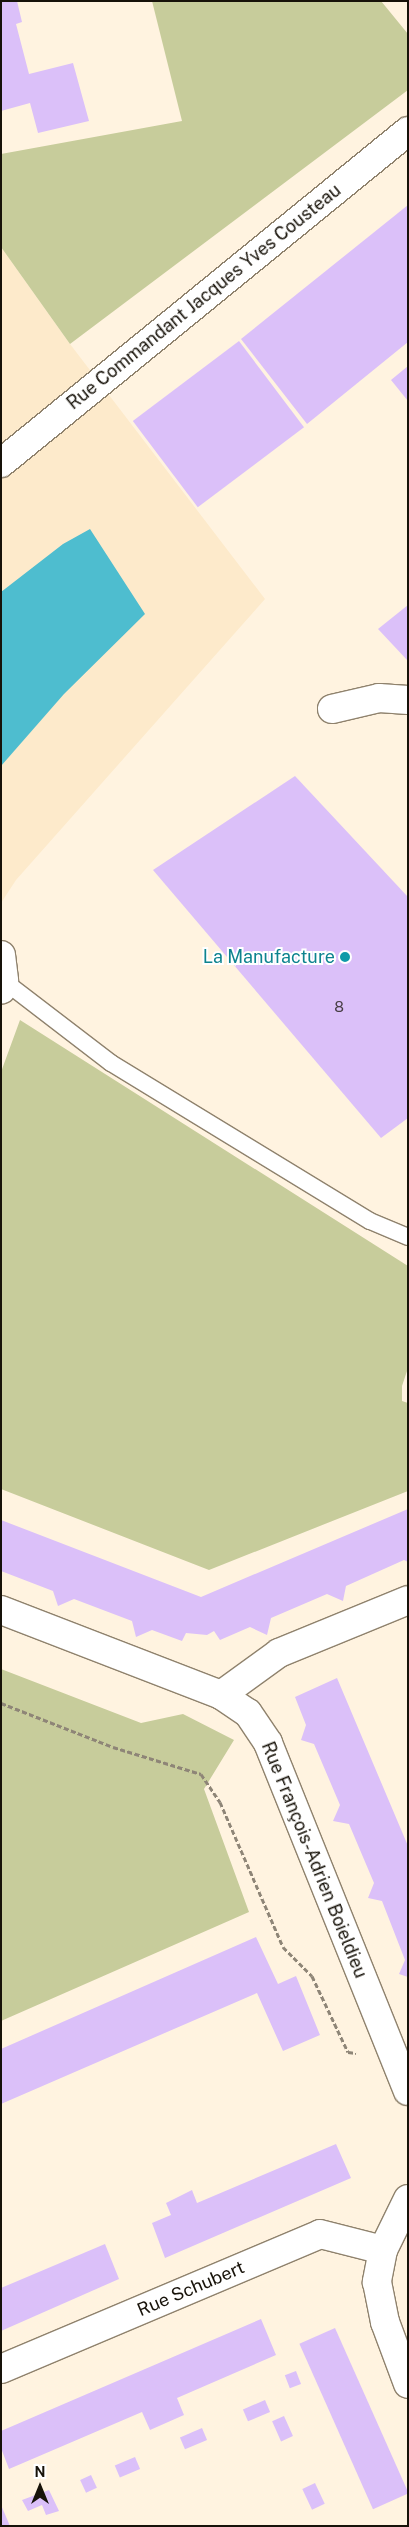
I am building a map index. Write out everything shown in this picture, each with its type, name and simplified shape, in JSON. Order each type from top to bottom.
[{"type":"street","name":"Rue Commandant Jacques Yves Cousteau","points":[[1,463],[408,132]]},
{"type":"street","points":[[332,709],[379,698],[408,700]]},
{"type":"street","points":[[221,1695],[280,1653],[408,1600]]},
{"type":"street","name":"Rue François-Adrien Boieldieu","points":[[1,1610],[221,1695],[248,1713],[268,1742],[393,2059],[408,2091]]},
{"type":"street","points":[[408,2199],[383,2250],[377,2282],[385,2322],[408,2384]]},
{"type":"street","name":"Rue Schubert","points":[[1,2369],[320,2234],[383,2250]]},
{"type":"lane","points":[[2,975],[110,1063],[370,1221],[408,1237]]},
{"type":"path","points":[[1,1703],[113,1747],[201,1774],[220,1802],[283,1947],[312,1976],[348,2052],[393,2059]]},
{"type":"shaded area","points":[[1,247],[70,344],[265,599],[16,880],[1,903]]},
{"type":"green space","points":[[152,1],[381,1],[408,34],[408,90],[70,344],[1,247],[1,154],[182,121]]},
{"type":"green space","points":[[20,1020],[408,1266],[408,1368],[402,1386],[402,1401],[408,1403],[408,1491],[209,1570],[1,1489],[1,1072]]},
{"type":"green space","points":[[1,1669],[141,1723],[183,1714],[234,1740],[204,1789],[249,1912],[1,2021]]},
{"type":"water","points":[[90,529],[145,614],[64,694],[1,766],[1,592],[63,544]]},
{"type":"building","points":[[1,1],[17,1],[22,22],[16,24],[29,74],[73,63],[89,121],[38,133],[30,103],[1,111]]},
{"type":"building","points":[[408,205],[408,342],[307,424],[241,339]]},
{"type":"building","points":[[239,341],[304,427],[198,507],[133,421]]},
{"type":"building","points":[[408,366],[408,401],[391,380]]},
{"type":"building","points":[[408,605],[408,661],[378,629]]},
{"type":"building","name":"La Manufacture","points":[[295,776],[408,897],[408,1118],[381,1138],[153,870]]},
{"type":"building","points":[[408,1509],[408,1562],[404,1560],[346,1586],[343,1601],[327,1594],[271,1618],[267,1635],[250,1627],[220,1640],[214,1631],[207,1635],[186,1633],[182,1641],[152,1630],[136,1637],[132,1621],[74,1599],[58,1606],[53,1591],[1,1571],[1,1520],[201,1597]]},
{"type":"building","points":[[337,1678],[408,1846],[408,1977],[399,1974],[405,1960],[382,1901],[368,1898],[374,1883],[349,1824],[333,1821],[340,1805],[314,1744],[301,1740],[306,1725],[295,1697]]},
{"type":"building","points":[[256,1937],[278,1984],[296,1976],[320,2035],[283,2051],[257,1993],[1,2104],[1,2049]]},
{"type":"building","points":[[336,2144],[351,2178],[165,2258],[152,2223],[171,2215],[166,2203],[192,2190],[197,2203]]},
{"type":"building","points":[[105,2244],[119,2279],[1,2331],[1,2288]]},
{"type":"building","points":[[261,2319],[276,2355],[177,2398],[184,2415],[150,2430],[142,2412],[9,2469],[1,2448],[1,2431]]},
{"type":"building","points":[[335,2328],[408,2492],[373,2509],[299,2344]]},
{"type":"building","points":[[296,2371],[301,2384],[290,2388],[285,2375]]},
{"type":"building","points":[[265,2400],[270,2412],[248,2421],[243,2409]]},
{"type":"building","points":[[284,2416],[293,2436],[281,2441],[272,2421]]},
{"type":"building","points":[[202,2428],[207,2440],[185,2449],[180,2437]]},
{"type":"building","points":[[135,2457],[140,2469],[120,2478],[115,2466]]},
{"type":"building","points":[[91,2475],[97,2488],[86,2493],[80,2480]]},
{"type":"building","points":[[315,2483],[325,2504],[312,2510],[302,2489]]},
{"type":"building","points":[[49,2490],[59,2511],[46,2515],[42,2505],[28,2511],[22,2500]]},
{"type":"building","points":[[1,2505],[10,2526],[1,2526]]},
{"type":"place","name":"La Manufacture","points":[[345,957]]}]
